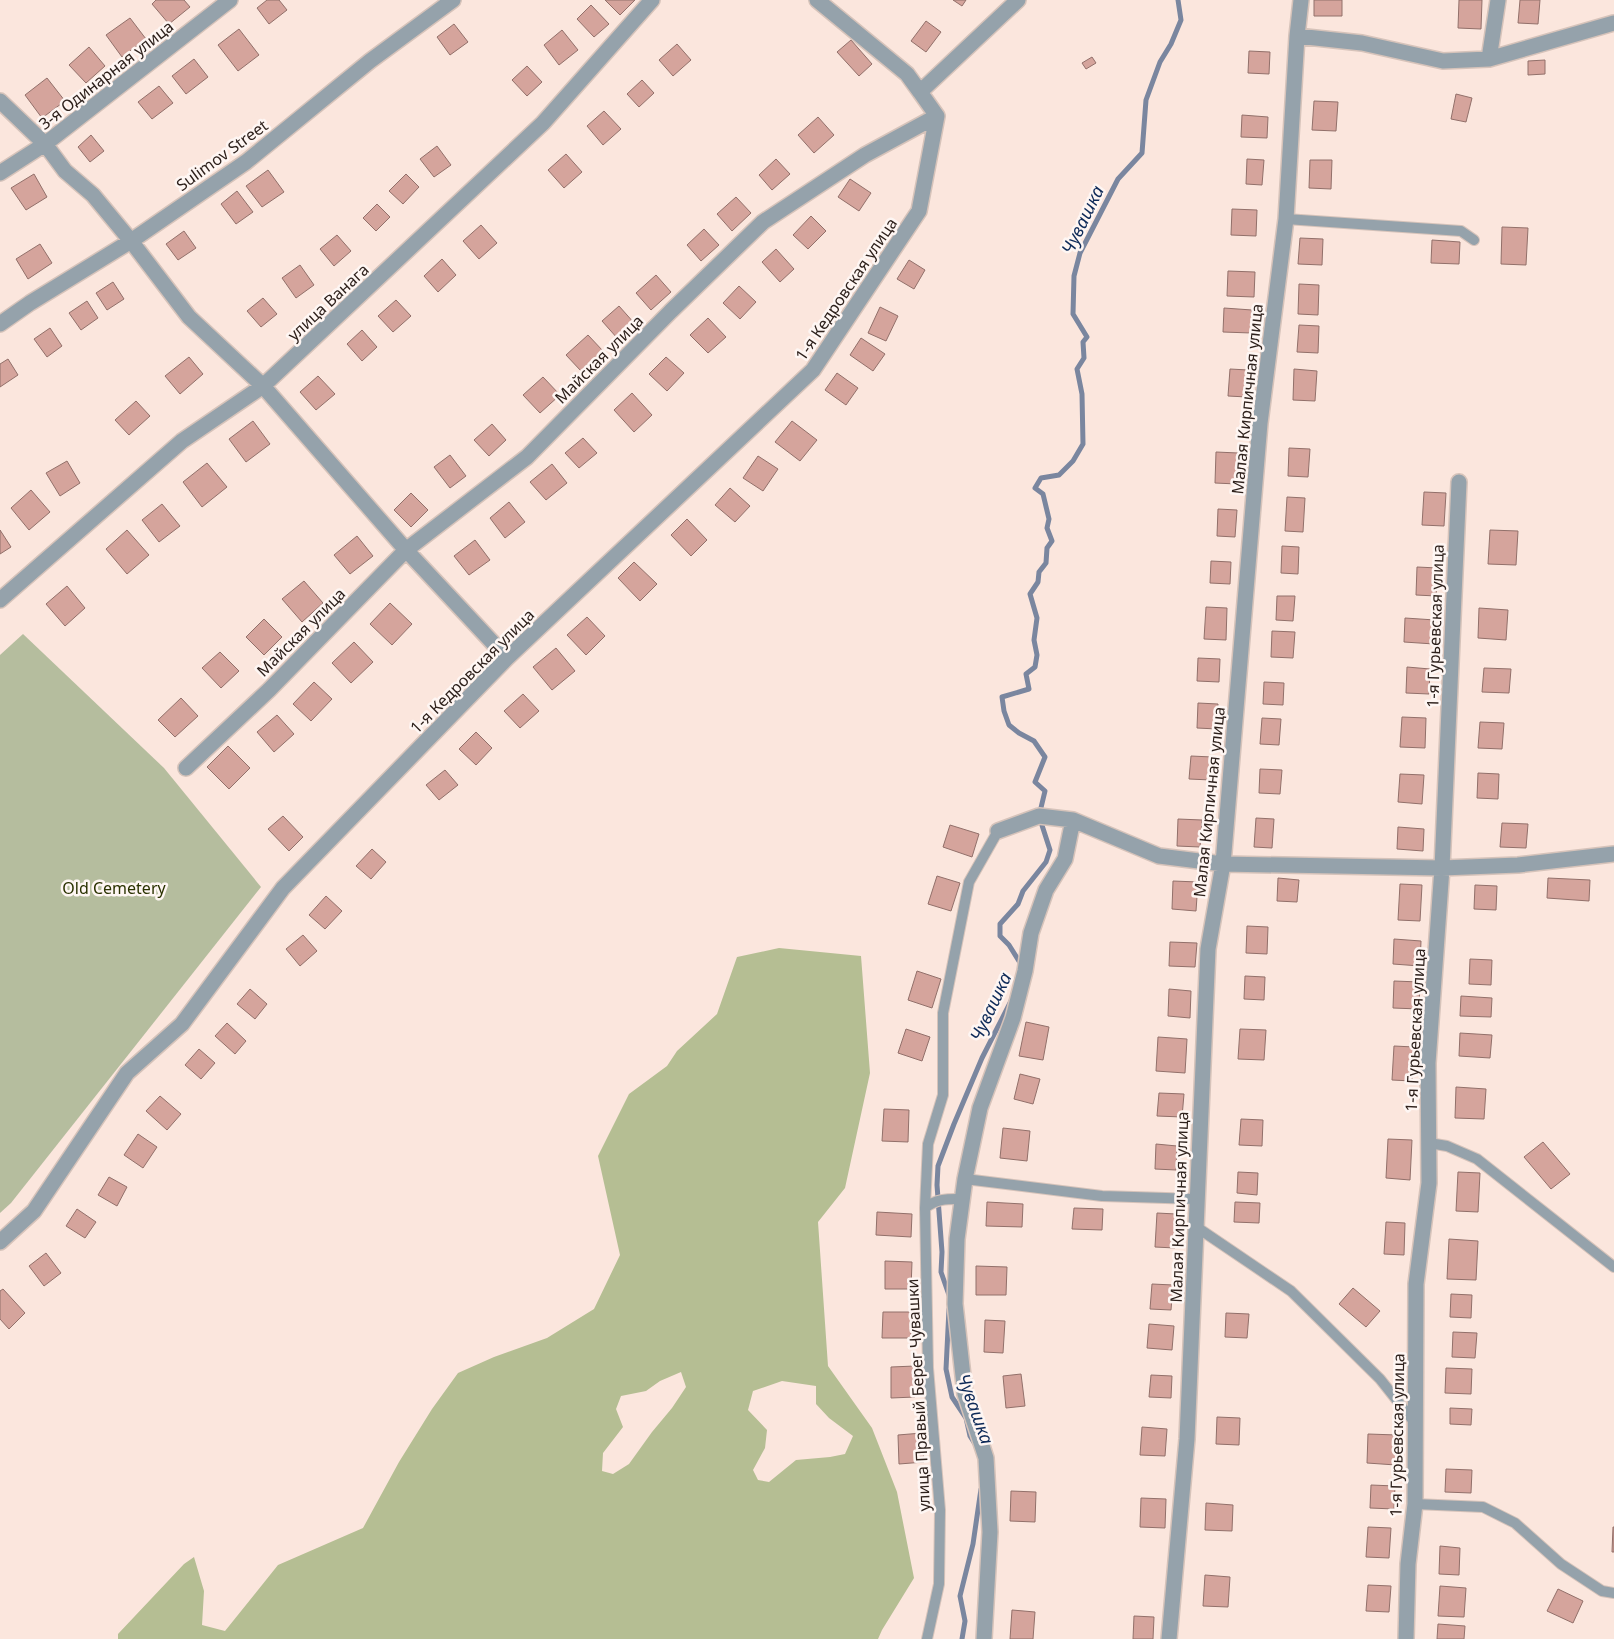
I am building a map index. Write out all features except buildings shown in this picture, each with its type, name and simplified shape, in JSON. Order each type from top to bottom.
[{"type":"street","name":"3-я Одинарная улица","points":[[0,173],[44,144],[230,0]]},
{"type":"street","name":"Sulimov Street","points":[[0,324],[30,303],[131,241],[246,162],[370,61],[453,0]]},
{"type":"street","name":"улица Ванага","points":[[0,600],[182,441],[263,386],[543,123],[652,0]]},
{"type":"street","points":[[817,0],[908,74],[938,116]]},
{"type":"street","points":[[920,92],[1018,0]]},
{"type":"street","name":"Малая Кирпичная улица","points":[[1169,1639],[1187,1439],[1208,949],[1223,864],[1260,423],[1286,219],[1297,36],[1301,0]]},
{"type":"street","points":[[1489,59],[1498,0]]},
{"type":"street","points":[[1297,36],[1362,43],[1443,61],[1489,59],[1614,23]]},
{"type":"street","points":[[0,101],[44,144],[65,171],[93,195],[189,317],[263,386],[406,550],[507,658]]},
{"type":"street","name":"Майская улица","points":[[186,768],[269,690],[406,550],[527,457],[671,311],[763,222],[865,155],[938,116]]},
{"type":"street","name":"1-я Кедровская улица","points":[[0,1242],[34,1210],[128,1073],[182,1024],[283,888],[507,658],[814,370],[920,211],[938,116]]},
{"type":"street","name":"1-я Гурьевская улица","points":[[1406,1639],[1408,1564],[1415,1504],[1416,1284],[1429,1183],[1428,1063],[1442,868],[1459,482]]},
{"type":"street","points":[[998,831],[1039,816],[1073,820],[1159,856],[1223,864],[1442,868],[1518,865],[1614,854]]},
{"type":"street","points":[[984,1639],[990,1532],[986,1458],[965,1394],[955,1304],[957,1239],[966,1179],[980,1108],[1013,1018],[1025,971],[1030,933],[1046,890],[1065,859],[1073,820]]},
{"type":"lane","points":[[1286,219],[1461,231],[1474,240]]},
{"type":"lane","name":"улица Правый Берег Чувашки","points":[[927,1639],[939,1584],[940,1510],[928,1368],[928,1144],[943,1096],[943,1013],[969,882],[998,831]]},
{"type":"lane","points":[[1429,1143],[1447,1146],[1477,1159],[1614,1267]]},
{"type":"lane","points":[[966,1179],[1102,1196],[1196,1199]]},
{"type":"lane","points":[[928,1205],[946,1199],[963,1199]]},
{"type":"lane","points":[[1195,1226],[1291,1291],[1380,1379],[1415,1423]]},
{"type":"lane","points":[[1415,1504],[1483,1507],[1515,1523],[1561,1564],[1602,1591],[1614,1593]]},
{"type":"green space","name":"Old Cemetery","points":[[23,634],[164,768],[261,887],[11,1203],[0,1213],[0,655]]},
{"type":"green space","points":[[779,948],[861,956],[870,1073],[845,1188],[818,1222],[828,1366],[872,1428],[897,1492],[914,1578],[878,1639],[118,1639],[118,1634],[184,1564],[194,1557],[204,1591],[202,1625],[225,1631],[278,1565],[363,1528],[399,1462],[432,1409],[458,1373],[494,1357],[547,1338],[594,1309],[620,1255],[598,1156],[629,1094],[667,1066],[677,1051],[717,1014],[737,957]],"holes":[[[681,1372],[686,1387],[629,1464],[613,1474],[602,1471],[603,1453],[623,1427],[616,1409],[621,1396],[646,1391],[660,1381]],[[782,1381],[816,1386],[816,1404],[829,1418],[853,1436],[845,1454],[796,1460],[769,1482],[758,1480],[753,1470],[765,1448],[767,1430],[748,1410],[753,1391]]]},
{"type":"waterway","name":"Чувашка","points":[[1022,966],[1009,945],[1000,936],[1000,924],[1018,904],[1023,891],[1046,862],[1050,850],[1039,816],[1045,791],[1035,782],[1045,757],[1034,741],[1009,725],[1002,697],[1029,689],[1026,674],[1035,667],[1037,655],[1034,640],[1037,618],[1030,594],[1038,582],[1039,572],[1046,563],[1047,548],[1052,541],[1047,528],[1049,519],[1043,494],[1035,488],[1041,478],[1059,475],[1073,461],[1083,444],[1082,394],[1077,369],[1084,358],[1083,342],[1087,337],[1073,314],[1074,276],[1080,253],[1118,179],[1142,153],[1146,100],[1160,62],[1171,44],[1181,20],[1178,0]]},
{"type":"waterway","name":"Чувашка","points":[[950,1298],[941,1272],[942,1252],[937,1185],[938,1166],[982,1058],[1011,1001]]},
{"type":"waterway","name":"Чувашка","points":[[949,1309],[946,1369],[952,1397],[966,1418],[970,1436],[975,1444]]},
{"type":"waterway","name":"Чувашка","points":[[962,1639],[965,1621],[960,1596],[973,1544],[981,1489]]}]
